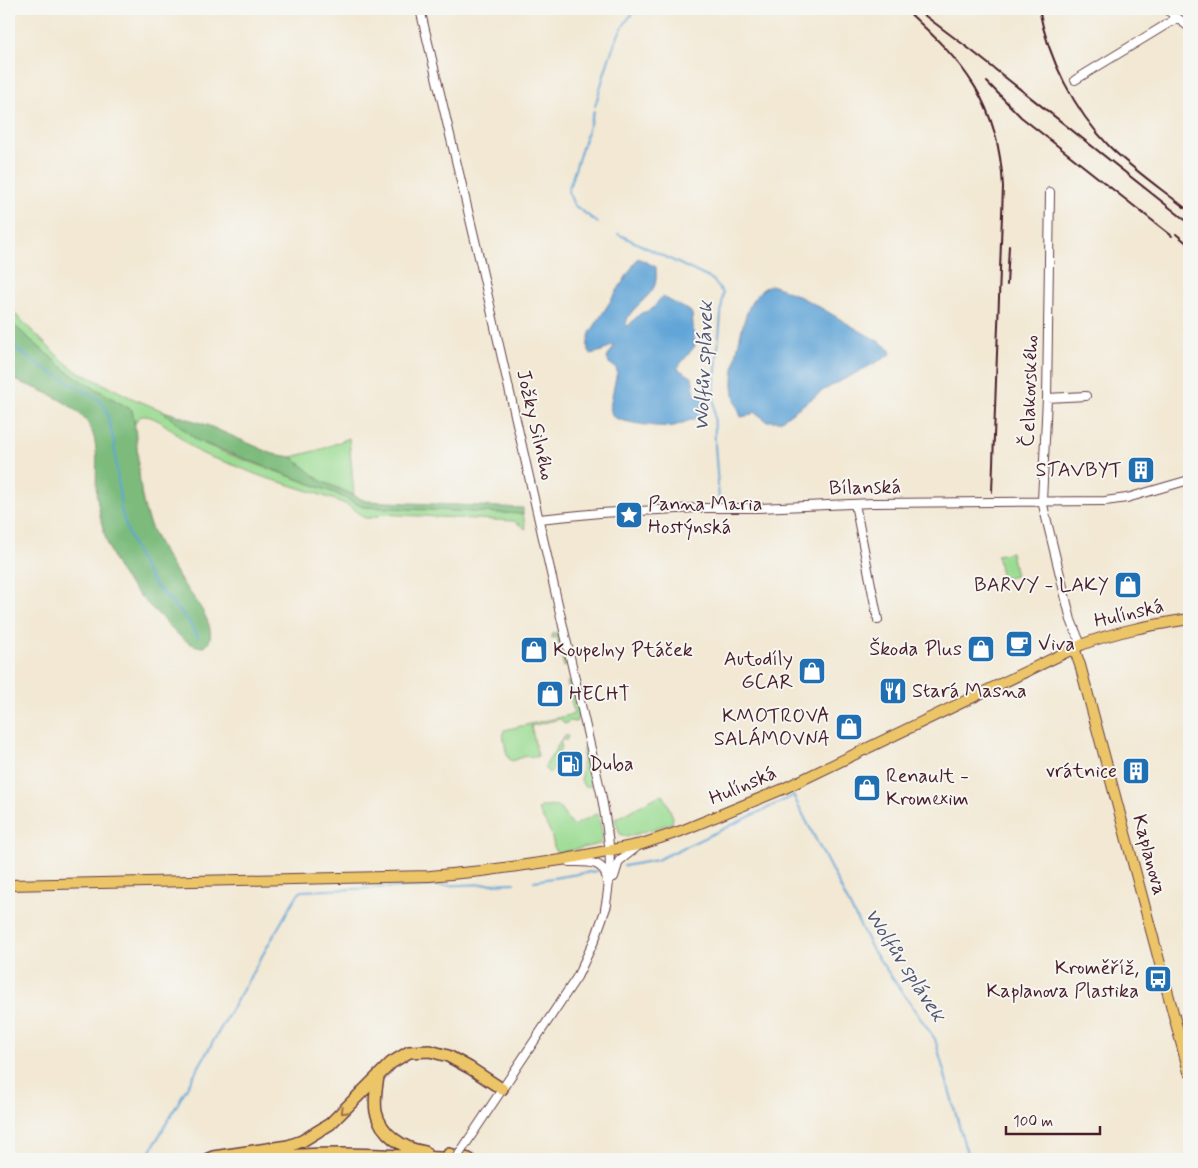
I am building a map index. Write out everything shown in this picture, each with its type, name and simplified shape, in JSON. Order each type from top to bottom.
[{"type":"highway","points":[[208,1159],[288,1146],[302,1141],[330,1124],[391,1064],[409,1052],[430,1050],[455,1060],[502,1089]]},
{"type":"highway","points":[[378,1077],[376,1113],[383,1128],[389,1134],[408,1147],[420,1151],[451,1154],[469,1159]]},
{"type":"highway","points":[[243,1159],[350,1154],[456,1159]]},
{"type":"main road","name":"Hulínská","points":[[9,885],[411,877],[482,871],[551,862],[642,844],[697,825],[782,789],[1077,647],[1110,634],[1148,625],[1189,619]]},
{"type":"main road","name":"Kaplanova","points":[[1077,647],[1080,665],[1189,1072]]},
{"type":"street","name":"Jožky Silného","points":[[420,9],[539,519],[600,793],[610,850],[610,877],[604,912]]},
{"type":"street","points":[[1166,9],[1189,27]]},
{"type":"street","points":[[1075,80],[1177,18]]},
{"type":"street","name":"Čelakovského","points":[[1050,192],[1047,398],[1042,501],[1077,647]]},
{"type":"street","points":[[1047,398],[1086,396]]},
{"type":"street","name":"Bílanská","points":[[539,519],[656,510],[855,504],[1105,501],[1128,498],[1189,480]]},
{"type":"street","points":[[855,504],[878,620]]},
{"type":"street","points":[[456,1159],[577,977],[596,939],[612,893],[615,871],[619,861],[642,844]]},
{"type":"street","points":[[551,862],[590,862],[604,869],[607,885],[604,912]]},
{"type":"green space","points":[[9,305],[14,313],[75,370],[161,410],[198,441],[223,452],[335,493],[363,507],[523,514],[526,529],[514,521],[382,514],[365,518],[343,503],[263,477],[206,455],[196,450],[168,427],[153,418],[142,416],[135,424],[132,410],[69,373],[9,321]]},
{"type":"green space","points":[[9,321],[69,373],[132,410],[142,494],[148,520],[167,558],[206,618],[210,634],[209,641],[205,647],[192,644],[181,637],[139,595],[119,570],[108,544],[100,515],[96,488],[96,449],[92,431],[87,422],[65,403],[9,376]]},
{"type":"green space","points":[[161,410],[207,425],[273,454],[292,457],[321,481],[366,501],[523,508],[523,514],[363,507],[335,493],[198,441]]},
{"type":"green space","points":[[349,438],[354,495],[321,481],[292,457],[322,449]]},
{"type":"green space","points":[[1011,552],[1016,576],[1002,579],[997,555]]},
{"type":"green space","points":[[556,632],[561,635],[567,657],[566,666],[564,667],[557,637],[552,638],[552,634]]},
{"type":"green space","points":[[567,682],[570,682],[578,702],[579,712],[576,722],[570,721],[565,724],[560,719],[531,726],[538,756],[526,756],[512,761],[509,759],[506,751],[504,730],[574,714]]},
{"type":"green space","points":[[564,736],[568,736],[566,741],[563,739],[560,743],[562,745],[559,752],[558,765],[549,773],[544,768]]},
{"type":"green space","points":[[583,749],[588,750],[595,781],[591,786],[584,786],[581,781]]},
{"type":"green space","points":[[660,795],[664,796],[673,817],[672,823],[627,837],[620,834],[615,819]]},
{"type":"green space","points":[[558,806],[573,826],[598,813],[603,836],[600,844],[558,853],[555,851],[551,833],[538,810],[541,807]]},
{"type":"water","points":[[638,258],[656,267],[656,282],[651,292],[630,315],[626,325],[628,326],[642,313],[652,309],[663,297],[690,311],[692,314],[695,346],[678,369],[692,377],[695,395],[702,392],[703,401],[699,418],[674,426],[642,424],[624,421],[612,416],[610,406],[617,372],[616,368],[609,363],[607,358],[614,346],[612,345],[603,351],[590,354],[588,348],[590,333]]},
{"type":"water","points":[[771,285],[806,299],[877,340],[891,352],[890,355],[824,390],[780,421],[767,421],[755,412],[741,417],[734,396],[733,383],[739,340],[753,300],[761,291]]},
{"type":"waterway","name":"Wolfův splávek","points":[[595,106],[606,67],[616,41],[629,18],[637,9]]},
{"type":"waterway","name":"Wolfův splávek","points":[[594,111],[568,191],[574,205],[598,223]]},
{"type":"waterway","name":"Wolfův splávek","points":[[618,234],[713,280],[723,293],[714,392],[719,500]]},
{"type":"waterway","points":[[9,340],[17,349],[40,366],[98,399],[106,409],[114,442],[121,510],[128,533],[140,561],[154,584],[187,619],[198,637]]},
{"type":"waterway","name":"Wolfův splávek","points":[[793,795],[872,949],[935,1039],[970,1159]]},
{"type":"waterway","points":[[624,866],[657,860],[793,796]]},
{"type":"waterway","points":[[534,881],[597,871]]},
{"type":"waterway","points":[[146,1159],[294,900],[301,891],[514,883]]},
{"type":"railway","points":[[905,9],[945,48],[975,86],[986,108],[1000,157],[1003,187],[992,492]]},
{"type":"railway","points":[[916,9],[1189,223]]},
{"type":"railway","points":[[1039,9],[1049,46],[1064,82],[1096,132],[1138,172],[1189,211]]},
{"type":"railway","points":[[987,82],[1021,117],[1172,236]]},
{"type":"railway","points":[[1176,234],[1189,245]]},
{"type":"railway","points":[[1007,285],[1009,246]]},
{"type":"place","name":"STAVBYT","points":[[1141,470]]},
{"type":"place","name":"Panna Maria Hostýnská","points":[[629,515]]},
{"type":"place","name":"BARVY - LAKY","points":[[1128,585]]},
{"type":"place","name":"Viva","points":[[1019,644]]},
{"type":"place","name":"Škoda Plus","points":[[981,649]]},
{"type":"place","name":"Koupelny Ptáček","points":[[534,650]]},
{"type":"place","name":"Autodíly GCAR","points":[[812,671]]},
{"type":"place","name":"Stará Masna","points":[[893,691]]},
{"type":"place","name":"HECHT","points":[[550,694]]},
{"type":"place","name":"KMOTROVA SALÁMOVNA","points":[[849,727]]},
{"type":"place","name":"Duba","points":[[570,764]]},
{"type":"place","name":"vrátnice","points":[[1136,771]]},
{"type":"place","name":"Renault - Kromexim","points":[[867,788]]},
{"type":"place","name":"Kroměříž, Kaplanova Plastika","points":[[1158,979]]}]
